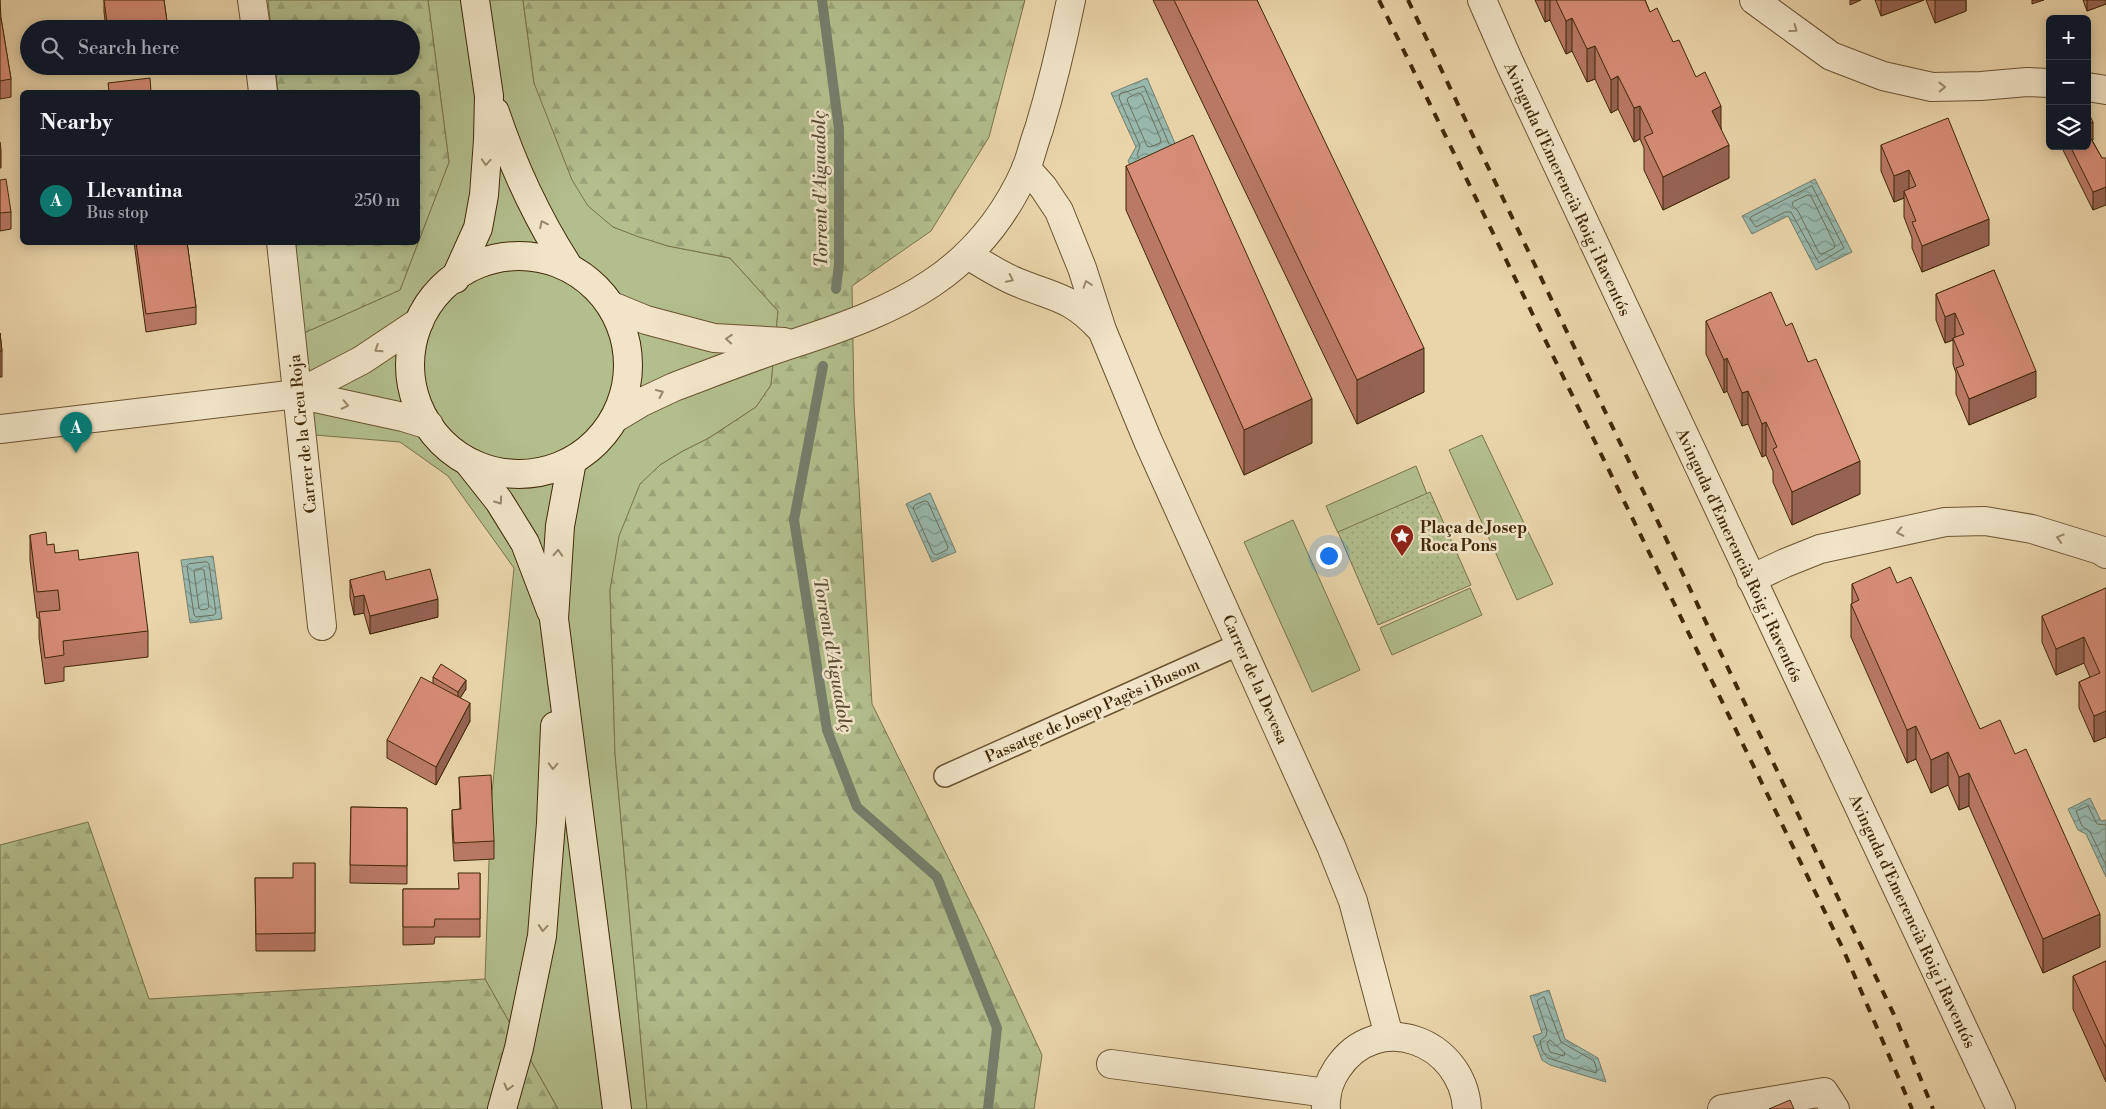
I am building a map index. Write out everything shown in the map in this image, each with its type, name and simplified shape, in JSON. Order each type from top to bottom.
[{"type":"street","points":[[252,0],[255,20]]},
{"type":"street","points":[[455,279],[478,228],[484,185],[489,96],[476,0]]},
{"type":"street","points":[[469,463],[518,475],[549,469],[572,461],[596,443],[617,417],[642,402],[674,387],[877,314],[919,292],[948,272],[983,239],[1007,203],[1026,168],[1054,81],[1071,0]]},
{"type":"street","name":"Avinguda d'Emerencià Roig i Raventós","points":[[1482,0],[1510,64],[1751,579],[2001,1109]]},
{"type":"street","points":[[1754,0],[1831,56],[1883,76],[1932,87],[1980,86],[2027,82],[2046,83]]},
{"type":"street","points":[[261,75],[263,90]]},
{"type":"street","points":[[2091,88],[2106,90]]},
{"type":"street","points":[[489,96],[523,184],[550,238],[568,266]]},
{"type":"street","name":"Carrer de la Devesa","points":[[1026,168],[1043,187],[1059,211],[1082,268],[1102,330],[1148,441],[1331,846],[1353,902],[1389,1036]]},
{"type":"street","name":"Carrer de la Creu Roja","points":[[281,245],[322,626]]},
{"type":"street","points":[[554,619],[525,543],[499,500],[469,463],[449,447],[429,425],[418,405],[408,366],[411,345],[418,322],[430,304],[455,279],[496,258],[524,254],[552,260],[568,266],[581,274],[598,289],[612,306],[623,335],[628,364],[624,392],[617,417]]},
{"type":"street","name":"Carrer de la Devesa","points":[[968,255],[1020,284],[1052,294],[1077,306],[1102,330]]},
{"type":"street","points":[[612,306],[646,320],[714,338],[795,343]]},
{"type":"street","points":[[298,394],[362,360],[418,322]]},
{"type":"street","points":[[0,429],[298,394],[403,417],[429,425]]},
{"type":"street","points":[[572,461],[560,526],[554,619],[617,1109]]},
{"type":"street","points":[[1751,579],[1785,562],[1820,549],[1945,522],[1984,521],[2032,529],[2100,550],[2106,554]]},
{"type":"street","name":"Passatge de Josep Pagès i Busom","points":[[945,776],[1240,644]]},
{"type":"street","points":[[502,1109],[519,1048],[542,936],[551,823],[558,647]]},
{"type":"street","points":[[1111,1064],[1327,1101],[1332,1076],[1342,1061],[1355,1049],[1372,1039],[1389,1036],[1409,1038],[1431,1046],[1439,1052],[1457,1074],[1464,1093],[1467,1109]]},
{"type":"street","points":[[1722,1109],[1766,1103],[1815,1092],[1824,1092],[1835,1109]]},
{"type":"green space","points":[[268,0],[428,0],[449,162],[420,238],[420,90],[278,90],[276,75],[420,75],[420,20],[270,20]]},
{"type":"green space","points":[[428,0],[523,0],[534,83],[613,227],[668,246],[730,258],[778,311],[771,385],[756,407],[709,438],[660,465],[615,565],[610,590],[615,754],[647,1109],[558,1109],[485,979],[491,803],[514,568],[448,476],[400,442],[315,435],[304,333],[400,290],[417,245],[420,245],[420,238],[449,162]]},
{"type":"green space","points":[[523,0],[1025,0],[989,137],[931,231],[852,286],[854,404],[872,704],[987,936],[1042,1055],[1034,1109],[647,1109],[615,754],[610,590],[619,536],[640,484],[660,465],[709,438],[756,407],[771,385],[778,311],[730,258],[668,246],[639,237],[613,227],[588,206],[572,180],[534,83]]},
{"type":"green space","points":[[295,245],[417,245],[400,290],[304,333]]},
{"type":"green space","points":[[1482,435],[1553,584],[1517,600],[1449,450]]},
{"type":"green space","points":[[1416,466],[1427,494],[1338,533],[1326,506]]},
{"type":"green space","points":[[1430,492],[1471,585],[1378,625],[1338,532]]},
{"type":"green space","points":[[1293,520],[1360,670],[1312,692],[1244,542]]},
{"type":"green space","points":[[1470,588],[1482,615],[1392,655],[1380,628]]},
{"type":"green space","points":[[88,822],[149,999],[485,979],[558,1109],[0,1109],[0,845]]},
{"type":"water","points":[[1147,78],[1177,148],[1131,167],[1128,161],[1136,147],[1111,93]]},
{"type":"water","points":[[1815,179],[1852,252],[1816,270],[1788,216],[1752,234],[1742,216]]},
{"type":"water","points":[[930,493],[956,552],[932,562],[906,504]]},
{"type":"water","points":[[213,556],[222,619],[190,623],[181,560]]},
{"type":"water","points":[[2090,798],[2101,821],[2106,820],[2106,877],[2086,834],[2078,830],[2068,809]]},
{"type":"water","points":[[1549,990],[1565,1039],[1598,1058],[1606,1082],[1550,1065],[1542,1060],[1533,1036],[1542,1033],[1530,996]]},
{"type":"building","points":[[104,0],[164,0],[167,20],[107,20]]},
{"type":"building","points":[[1174,0],[1257,0],[1424,348],[1357,380]]},
{"type":"building","points":[[1556,0],[1645,0],[1650,12],[1657,8],[1673,42],[1679,40],[1696,77],[1705,72],[1721,106],[1712,111],[1729,145],[1663,177],[1644,137],[1653,133],[1640,106],[1634,108],[1618,76],[1611,80],[1595,46],[1587,49],[1572,18],[1566,21]]},
{"type":"building","points":[[0,18],[11,79],[0,81]]},
{"type":"building","points":[[150,78],[151,90],[109,90],[108,83]]},
{"type":"building","points":[[1948,118],[1989,219],[1922,246],[1912,222],[1916,221],[1904,191],[1916,186],[1909,170],[1894,176],[1881,145]]},
{"type":"building","points":[[1193,135],[1312,399],[1244,430],[1126,166]]},
{"type":"building","points":[[2091,139],[2102,158],[2106,158],[2106,187],[2093,192],[2072,150],[2091,150]]},
{"type":"building","points":[[6,179],[11,212],[0,213],[0,180]]},
{"type":"building","points":[[136,245],[187,245],[196,307],[146,314]]},
{"type":"building","points":[[1994,270],[2036,371],[1969,399],[1956,368],[1964,365],[1953,338],[1964,334],[1955,313],[1945,317],[1936,294]]},
{"type":"building","points":[[1771,292],[1786,326],[1792,323],[1808,362],[1816,359],[1860,461],[1792,492],[1773,449],[1777,447],[1766,422],[1762,424],[1748,391],[1742,393],[1727,358],[1724,360],[1706,321]]},
{"type":"building","points":[[0,333],[2,351],[0,351]]},
{"type":"building","points":[[46,532],[47,545],[54,544],[55,553],[78,550],[79,560],[138,552],[148,631],[63,641],[64,655],[45,658],[39,612],[60,610],[58,590],[37,592],[30,535]]},
{"type":"building","points":[[1890,567],[1897,583],[1911,577],[1980,729],[2000,720],[2015,754],[2026,749],[2100,914],[2043,939],[1969,773],[1959,777],[1948,752],[1931,760],[1916,726],[1907,730],[1851,604],[1859,600],[1852,584]]},
{"type":"building","points":[[430,569],[438,599],[370,616],[364,595],[354,597],[350,580],[384,571],[386,580]]},
{"type":"building","points":[[2106,588],[2106,711],[2094,716],[2079,682],[2100,673],[2084,637],[2056,649],[2042,616]]},
{"type":"building","points":[[441,664],[466,680],[458,692],[433,677]]},
{"type":"building","points":[[421,677],[470,703],[436,767],[387,740]]},
{"type":"building","points":[[491,775],[494,841],[454,843],[452,810],[461,809],[459,777]]},
{"type":"building","points":[[351,807],[407,808],[407,866],[350,865]]},
{"type":"building","points":[[293,863],[315,863],[315,933],[256,934],[255,878],[293,878]]},
{"type":"building","points":[[458,873],[480,873],[480,919],[435,919],[434,927],[403,927],[403,889],[459,889]]},
{"type":"building","points":[[2106,961],[2106,1048],[2073,976]]},
{"type":"building","points":[[1790,1100],[1794,1109],[1769,1109]]},
{"type":"waterway","name":"Torrent d'Aiguadolç","points":[[822,0],[839,129],[839,264],[836,289]]},
{"type":"waterway","name":"Torrent d'Aiguadolç","points":[[823,366],[794,520],[827,730],[857,807],[937,877],[997,1028],[988,1109]]},
{"type":"railway","points":[[1379,0],[1843,949],[1912,1109]]},
{"type":"railway","points":[[1408,0],[1897,1021],[1933,1109]]},
{"type":"place","name":"Llevantina","points":[[76,453]]},
{"type":"place","name":"Plaça de Josep Roca Pons","points":[[1402,557]]}]
